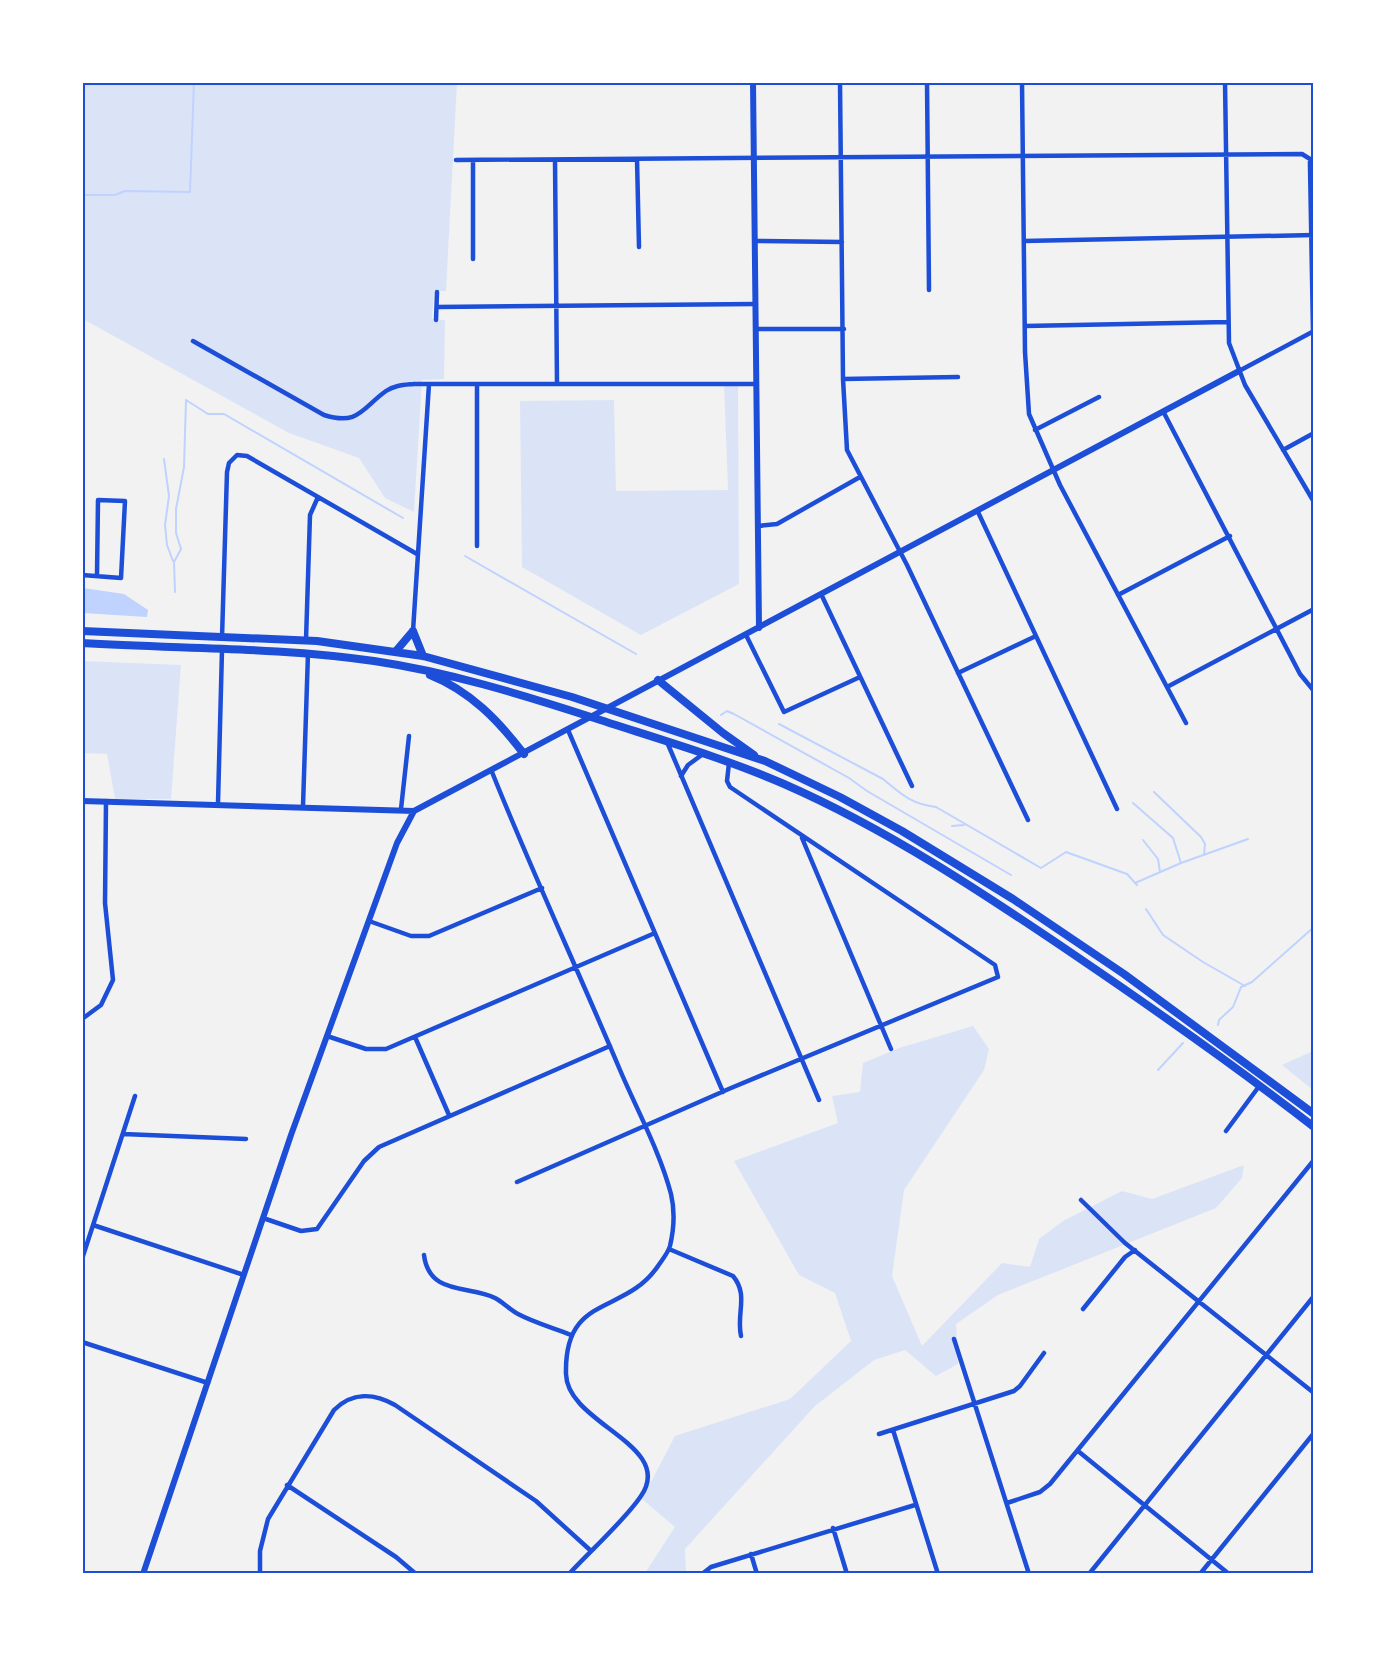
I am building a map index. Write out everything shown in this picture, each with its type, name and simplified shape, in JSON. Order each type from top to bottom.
[{"type":"highway","points":[[396,651],[413,631],[423,656]]},
{"type":"highway","points":[[82,632],[306,640],[423,656],[520,682],[765,762],[840,797],[902,831],[1012,899],[1124,974],[1314,1114]]},
{"type":"highway","points":[[82,643],[308,653],[446,674],[591,717],[703,754],[786,785],[822,802],[956,876],[1101,973],[1260,1085],[1314,1127]]},
{"type":"highway","points":[[416,669],[464,691],[511,737],[524,754]]},
{"type":"highway","points":[[658,680],[723,733],[765,762]]},
{"type":"street","points":[[753,82],[759,628]]},
{"type":"street","points":[[840,82],[845,443],[860,477],[901,553],[1028,820]]},
{"type":"street","points":[[927,82],[929,290]]},
{"type":"street","points":[[1022,82],[1026,399],[1035,430],[1054,472],[1186,723]]},
{"type":"street","points":[[1225,82],[1227,322],[1230,351],[1239,371],[1314,502]]},
{"type":"street","points":[[143,1574],[327,1036],[402,831],[414,811],[492,772],[658,680],[822,596],[1313,331],[1313,235],[1310,166],[1307,155],[1023,154],[456,160]]},
{"type":"street","points":[[637,159],[639,247]]},
{"type":"street","points":[[473,160],[473,260]]},
{"type":"street","points":[[555,160],[557,384]]},
{"type":"street","points":[[1024,241],[1313,235]]},
{"type":"street","points":[[755,241],[842,242]]},
{"type":"street","points":[[436,320],[437,292]]},
{"type":"street","points":[[437,307],[755,304]]},
{"type":"street","points":[[1025,326],[1227,322]]},
{"type":"street","points":[[756,329],[844,329]]},
{"type":"street","points":[[192,341],[324,415],[339,420],[359,414],[386,391],[396,386],[429,384],[756,384]]},
{"type":"street","points":[[843,379],[958,377]]},
{"type":"street","points":[[413,631],[429,384]]},
{"type":"street","points":[[477,384],[477,546]]},
{"type":"street","points":[[1035,430],[1099,397]]},
{"type":"street","points":[[1164,413],[1278,627],[1300,674],[1314,691]]},
{"type":"street","points":[[1283,450],[1314,433]]},
{"type":"street","points":[[222,638],[227,472],[231,459],[237,455],[247,456],[417,554]]},
{"type":"street","points":[[758,526],[777,524],[860,477]]},
{"type":"street","points":[[306,640],[310,514],[318,497]]},
{"type":"street","points":[[82,575],[121,578],[125,501],[98,500],[97,576]]},
{"type":"street","points":[[978,512],[1117,809]]},
{"type":"street","points":[[1118,595],[1230,536]]},
{"type":"street","points":[[822,596],[912,786]]},
{"type":"street","points":[[1167,687],[1314,609]]},
{"type":"street","points":[[746,635],[784,712],[860,677]]},
{"type":"street","points":[[958,674],[1036,636]]},
{"type":"street","points":[[218,803],[222,649]]},
{"type":"street","points":[[303,806],[308,653]]},
{"type":"street","points":[[568,730],[723,1092]]},
{"type":"street","points":[[401,809],[409,736]]},
{"type":"street","points":[[667,742],[819,1100]]},
{"type":"street","points":[[681,776],[688,765],[703,754]]},
{"type":"street","points":[[517,1182],[723,1092],[998,977],[998,969],[730,788],[727,781],[729,764]]},
{"type":"street","points":[[492,772],[645,1127],[672,1196],[674,1216],[669,1249],[646,1281],[625,1295],[591,1311],[571,1335],[566,1373],[572,1396],[583,1409],[636,1450],[646,1470],[645,1486],[641,1496],[569,1574]]},
{"type":"street","points":[[82,801],[218,803],[414,811]]},
{"type":"street","points":[[82,1019],[101,1005],[113,980],[105,903],[106,801]]},
{"type":"street","points":[[802,838],[891,1049]]},
{"type":"street","points":[[369,921],[411,936],[429,936],[542,888]]},
{"type":"street","points":[[327,1036],[372,1050],[386,1049],[656,933]]},
{"type":"street","points":[[415,1037],[449,1115]]},
{"type":"street","points":[[263,1218],[301,1231],[317,1229],[374,1151],[449,1115],[610,1046]]},
{"type":"street","points":[[1226,1131],[1260,1085]]},
{"type":"street","points":[[82,1259],[135,1096]]},
{"type":"street","points":[[123,1134],[246,1139]]},
{"type":"street","points":[[1007,1503],[1046,1488],[1314,1160]]},
{"type":"street","points":[[1081,1200],[1135,1250],[1314,1393]]},
{"type":"street","points":[[93,1225],[244,1275]]},
{"type":"street","points":[[669,1249],[733,1276],[739,1282],[742,1297],[738,1319],[741,1336]]},
{"type":"street","points":[[1083,1309],[1125,1257],[1135,1250]]},
{"type":"street","points":[[424,1255],[431,1272],[443,1283],[461,1291],[489,1295],[518,1314],[571,1335]]},
{"type":"street","points":[[1089,1574],[1314,1296]]},
{"type":"street","points":[[954,1339],[1029,1574]]},
{"type":"street","points":[[82,1342],[208,1383]]},
{"type":"street","points":[[879,1434],[1014,1391],[1044,1353]]},
{"type":"street","points":[[260,1574],[260,1551],[264,1529],[287,1485],[333,1410],[356,1397],[377,1397],[395,1405],[536,1501],[591,1550]]},
{"type":"street","points":[[893,1430],[938,1574]]},
{"type":"street","points":[[1200,1574],[1314,1433]]},
{"type":"street","points":[[1078,1451],[1229,1574]]},
{"type":"street","points":[[287,1485],[396,1557],[416,1574]]},
{"type":"street","points":[[702,1574],[711,1567],[751,1554],[915,1505]]},
{"type":"street","points":[[833,1528],[847,1574]]},
{"type":"street","points":[[751,1554],[757,1574]]},
{"type":"street","points":[[1311,1574],[1314,1570]]},
{"type":"shaded area","points":[[83,83],[457,83],[446,291],[434,291],[432,319],[445,320],[444,379],[422,380],[414,512],[385,498],[359,458],[289,433],[83,319]]},
{"type":"shaded area","points":[[724,384],[738,384],[739,584],[641,635],[522,567],[520,401],[614,400],[616,491],[728,490]]},
{"type":"shaded area","points":[[83,661],[181,665],[171,799],[115,799],[107,754],[83,753]]},
{"type":"shaded area","points":[[973,1026],[989,1049],[984,1070],[904,1190],[892,1276],[922,1346],[1002,1263],[1030,1267],[1039,1239],[1063,1221],[1122,1191],[1152,1199],[1244,1165],[1242,1178],[1216,1208],[998,1295],[956,1324],[958,1364],[936,1376],[905,1350],[874,1360],[815,1406],[685,1549],[686,1573],[645,1573],[675,1527],[642,1499],[675,1436],[790,1399],[851,1341],[835,1293],[799,1275],[734,1161],[838,1123],[832,1096],[860,1092],[863,1063],[899,1048]]},
{"type":"shaded area","points":[[1313,1051],[1313,1090],[1282,1065]]},
{"type":"water","points":[[83,588],[124,594],[148,610],[147,617],[83,613]]},
{"type":"waterway","points":[[82,195],[115,195],[125,191],[190,192],[194,82]]},
{"type":"waterway","points":[[175,592],[174,562],[181,549],[176,533],[176,509],[184,467],[186,400],[208,414],[224,414],[403,518]]},
{"type":"waterway","points":[[164,459],[169,496],[165,525],[167,545],[173,561]]},
{"type":"waterway","points":[[465,556],[636,654]]},
{"type":"waterway","points":[[721,715],[727,711],[734,714],[849,778],[867,791],[1011,875]]},
{"type":"waterway","points":[[779,724],[883,779],[913,801],[936,807],[1041,868],[1066,852],[1127,874],[1137,885]]},
{"type":"waterway","points":[[1154,792],[1201,837],[1205,844],[1204,855]]},
{"type":"waterway","points":[[1133,803],[1173,838],[1181,863]]},
{"type":"waterway","points":[[952,826],[964,825]]},
{"type":"waterway","points":[[1135,883],[1181,863],[1248,839]]},
{"type":"waterway","points":[[1143,840],[1158,859],[1160,872]]},
{"type":"waterway","points":[[1146,909],[1163,935],[1203,962],[1245,986]]},
{"type":"waterway","points":[[1218,1025],[1219,1020],[1233,1007],[1241,987],[1252,982],[1314,927]]},
{"type":"waterway","points":[[1158,1070],[1183,1043]]}]
